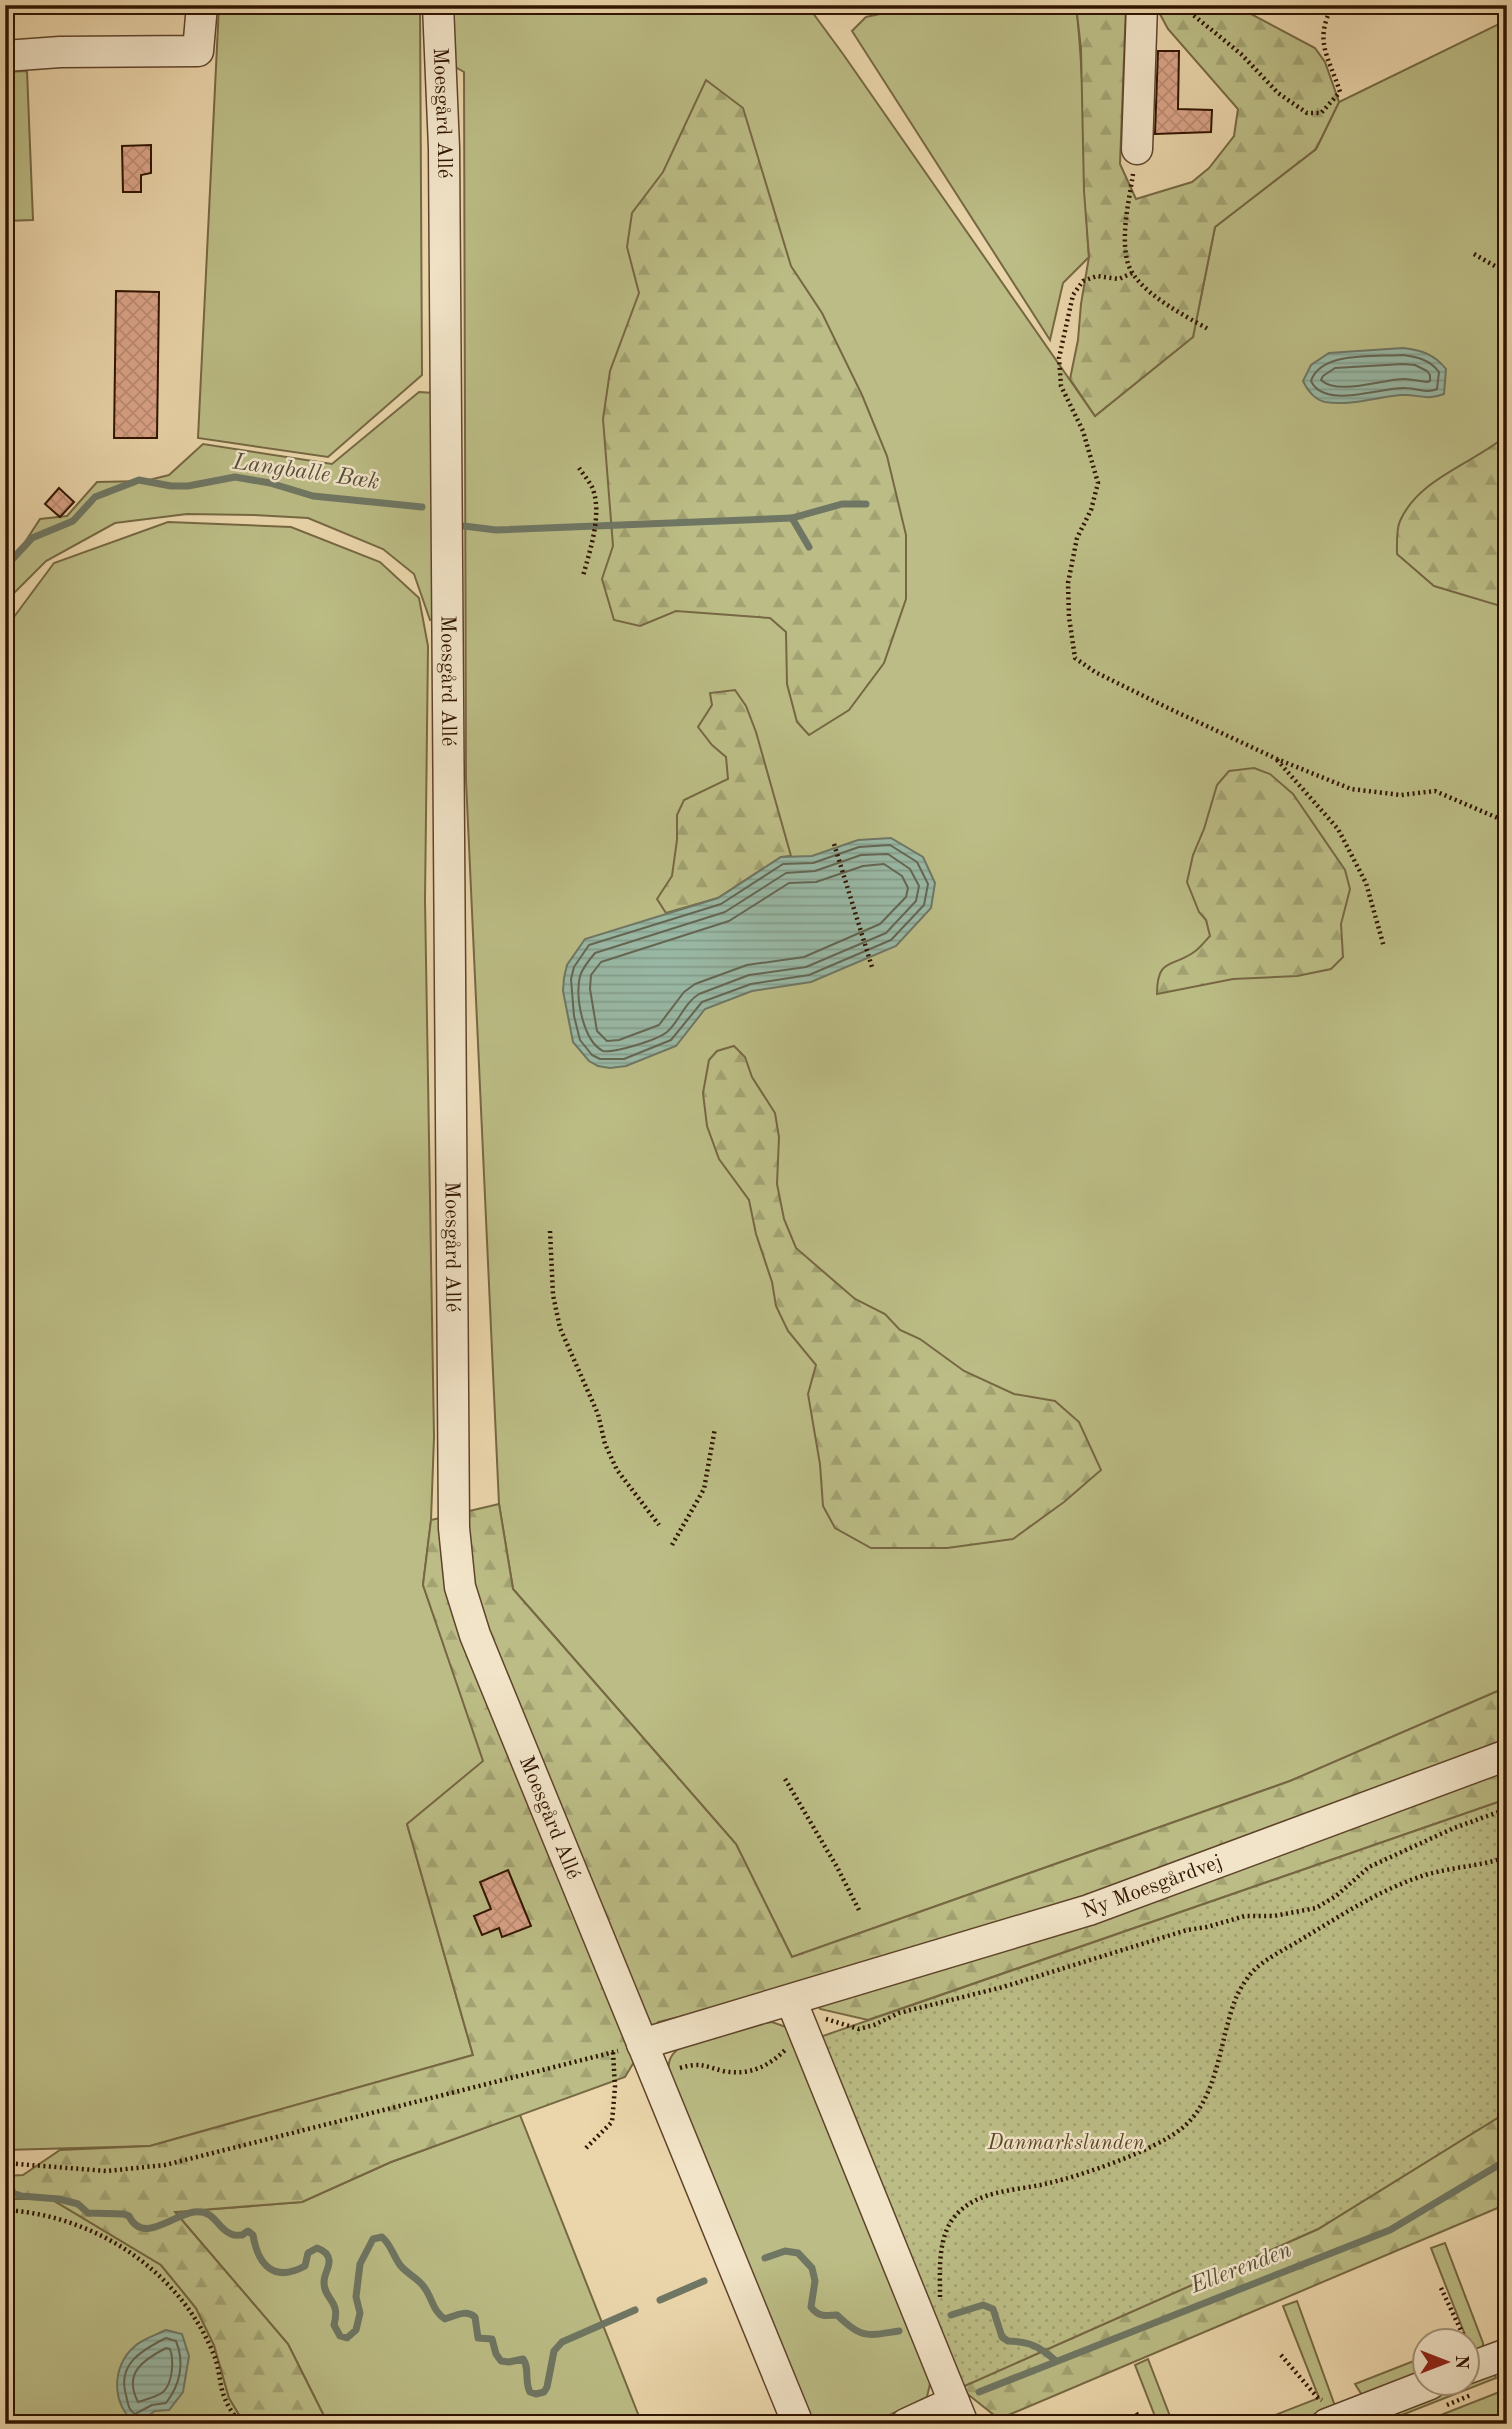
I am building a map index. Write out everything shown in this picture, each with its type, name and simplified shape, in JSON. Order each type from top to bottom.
[{"type":"street","points":[[5,56],[60,52],[198,51],[202,5]]},
{"type":"street","name":"Moesgård Allé","points":[[438,5],[444,148],[454,1528],[460,1587],[474,1635],[798,2424]]},
{"type":"street","points":[[1137,149],[1142,5]]},
{"type":"street","name":"Ny Moesgårdvej","points":[[642,2044],[795,2012],[1089,1910],[1507,1755]]},
{"type":"street","points":[[795,2012],[959,2413],[906,2424]]},
{"type":"street","points":[[1480,2375],[1507,2354]]},
{"type":"street","points":[[1322,2410],[1410,2398]]},
{"type":"path","points":[[1181,5],[1241,54],[1278,93],[1307,113],[1321,113],[1340,92],[1322,42],[1326,19],[1333,5]]},
{"type":"path","points":[[1137,149],[1125,228],[1127,260],[1132,273],[1155,296],[1208,329]]},
{"type":"path","points":[[1474,254],[1507,273]]},
{"type":"path","points":[[1132,273],[1119,279],[1097,276],[1083,281],[1073,295],[1059,358],[1061,386],[1083,431],[1098,483],[1091,510],[1077,538],[1068,583],[1069,617],[1075,658],[1095,672],[1144,696],[1277,759],[1350,789],[1401,795],[1435,791],[1507,822]]},
{"type":"path","points":[[579,468],[592,487],[596,508],[583,576]]},
{"type":"path","points":[[1277,759],[1338,829],[1366,883],[1384,947]]},
{"type":"path","points":[[834,844],[873,967]]},
{"type":"path","points":[[550,1231],[553,1295],[560,1328],[598,1414],[605,1444],[617,1470],[659,1525]]},
{"type":"path","points":[[672,1545],[704,1489],[715,1428]]},
{"type":"path","points":[[785,1779],[860,1912]]},
{"type":"path","points":[[655,2076],[700,2064],[724,2071],[755,2070],[773,2062],[788,2047],[795,2012],[859,2029],[899,2013],[1003,1987],[1187,1930],[1245,1916],[1274,1916],[1316,1908],[1336,1896],[1369,1867],[1454,1828],[1507,1809]]},
{"type":"path","points":[[941,2300],[939,2255],[952,2221],[973,2201],[1000,2192],[1050,2183],[1163,2141],[1184,2127],[1208,2092],[1236,1999],[1244,1983],[1266,1961],[1375,1894],[1450,1868],[1507,1857]]},
{"type":"path","points":[[5,2163],[107,2171],[165,2165],[642,2044]]},
{"type":"path","points":[[586,2148],[612,2122],[614,2052]]},
{"type":"path","points":[[5,2210],[52,2217],[101,2234],[164,2280],[181,2297],[198,2323],[214,2355],[225,2401],[240,2424]]},
{"type":"path","points":[[1441,2288],[1460,2328]]},
{"type":"path","points":[[1281,2356],[1322,2410]]},
{"type":"path","points":[[1136,2413],[1144,2424]]},
{"type":"green space","points":[[219,5],[420,5],[422,375],[328,457],[198,438]]},
{"type":"green space","points":[[449,5],[807,5],[1095,416],[1193,337],[1215,227],[1316,149],[1339,102],[1507,20],[1507,1687],[1290,1781],[792,1957],[736,1844],[513,1589],[499,1504],[466,780],[464,72],[448,63]]},
{"type":"green space","points":[[921,5],[1076,5],[1089,257],[1063,283],[1050,340],[852,31],[866,17]]},
{"type":"green space","points":[[1076,5],[1126,5],[1120,164],[1136,199],[1192,182],[1209,168],[1234,136],[1238,109],[1168,29],[1155,5],[1234,5],[1315,48],[1325,62],[1339,102],[1316,149],[1215,227],[1193,337],[1095,416],[1070,379],[1089,257],[1084,191],[1081,49]]},
{"type":"green space","points":[[27,71],[33,220],[5,221],[5,72]]},
{"type":"green space","points":[[706,80],[743,108],[791,266],[822,313],[862,395],[887,456],[906,535],[906,599],[884,663],[849,710],[809,735],[797,722],[787,684],[786,632],[770,618],[676,611],[640,626],[614,620],[602,579],[613,546],[603,419],[610,371],[639,293],[627,247],[632,213],[663,172]]},
{"type":"green space","points":[[419,392],[434,393],[437,619],[430,620],[414,574],[383,549],[308,518],[254,515],[187,514],[115,523],[46,561],[5,602],[5,573],[40,519],[67,516],[97,482],[145,481],[169,475],[203,444],[332,464]]},
{"type":"green space","points":[[1507,435],[1507,608],[1434,586],[1397,554],[1397,542],[1400,521],[1420,494]]},
{"type":"green space","points":[[168,522],[291,527],[380,562],[419,598],[428,646],[425,900],[434,1437],[431,1520],[423,1585],[484,1761],[407,1824],[473,2055],[150,2146],[5,2150],[5,629],[54,563]]},
{"type":"green space","points":[[735,690],[746,706],[756,732],[791,856],[781,857],[718,898],[666,913],[657,899],[672,876],[677,815],[684,800],[728,779],[726,757],[698,727],[712,705],[710,693]]},
{"type":"green space","points":[[1254,768],[1270,774],[1293,794],[1345,870],[1350,889],[1341,924],[1343,957],[1331,969],[1297,976],[1233,979],[1157,994],[1163,969],[1194,952],[1210,936],[1206,920],[1199,912],[1187,882],[1193,855],[1217,785],[1229,771]]},
{"type":"green space","points":[[734,1046],[745,1057],[752,1077],[775,1113],[779,1137],[777,1184],[784,1219],[796,1248],[855,1299],[885,1314],[900,1330],[920,1339],[964,1371],[1014,1394],[1055,1401],[1079,1422],[1101,1470],[1064,1502],[1013,1539],[947,1548],[871,1548],[835,1528],[823,1506],[820,1464],[808,1394],[816,1365],[788,1331],[776,1306],[749,1200],[719,1159],[707,1126],[703,1093],[709,1060],[717,1051]]},
{"type":"green space","points":[[499,1504],[513,1589],[736,1844],[792,1957],[1290,1781],[1507,1687],[1507,1799],[868,2020],[820,2009],[807,1985],[658,2022],[625,2077],[391,2162],[302,2202],[175,2212],[288,2344],[328,2424],[242,2424],[243,2421],[229,2398],[214,2345],[196,2308],[161,2265],[51,2199],[5,2199],[5,2176],[23,2175],[60,2150],[150,2146],[473,2055],[407,1824],[483,1761],[423,1585],[431,1520]]},
{"type":"green space","name":"Danmarkslunden","points":[[1507,1799],[1507,2112],[1318,2229],[960,2388],[820,2037]]},
{"type":"green space","points":[[772,2022],[786,2027],[932,2375],[927,2397],[871,2424],[810,2424],[669,2078],[670,2060],[681,2047],[746,2026]]},
{"type":"green space","points":[[1507,2112],[1507,2204],[999,2419],[960,2388],[1318,2229]]},
{"type":"green space","points":[[520,2115],[642,2424],[328,2424],[288,2344],[175,2212],[302,2202],[391,2162]]},
{"type":"green space","points":[[5,2199],[51,2199],[161,2265],[196,2308],[214,2345],[229,2398],[243,2421],[242,2424],[5,2424]]},
{"type":"green space","points":[[1445,2243],[1477,2328],[1462,2328],[1431,2248]]},
{"type":"green space","points":[[1297,2301],[1335,2406],[1291,2424],[1252,2424],[1319,2398],[1283,2306]]},
{"type":"green space","points":[[1148,2359],[1173,2424],[1158,2424],[1135,2365]]},
{"type":"green space","points":[[1410,2362],[1410,2376],[1362,2395],[1355,2384]]},
{"type":"green space","points":[[1493,2370],[1496,2378],[1480,2384],[1480,2374]]},
{"type":"green space","points":[[1507,2389],[1507,2424],[1418,2424]]},
{"type":"green space","points":[[1419,2398],[1445,2398],[1379,2424],[1354,2424]]},
{"type":"water","points":[[1403,348],[1427,354],[1446,369],[1444,394],[1427,397],[1401,395],[1335,403],[1318,399],[1303,381],[1311,365],[1329,353]]},
{"type":"water","points":[[891,838],[923,857],[935,883],[931,908],[896,946],[811,982],[752,991],[705,1009],[676,1046],[626,1066],[598,1066],[589,1061],[573,1042],[563,991],[564,978],[567,965],[585,939],[718,898],[781,857],[812,856],[858,840]]},
{"type":"water","points":[[166,2330],[182,2334],[189,2356],[183,2392],[169,2410],[155,2411],[136,2424],[122,2407],[118,2396],[118,2374],[127,2354],[146,2339]]},
{"type":"building","points":[[1158,51],[1179,51],[1178,109],[1212,110],[1211,132],[1155,134]]},
{"type":"building","points":[[151,145],[151,173],[141,175],[141,192],[123,192],[122,146]]},
{"type":"building","points":[[116,291],[159,292],[157,438],[114,438]]},
{"type":"building","points":[[59,488],[74,502],[60,517],[45,504]]},
{"type":"building","points":[[508,1870],[531,1926],[502,1937],[499,1928],[482,1935],[474,1916],[491,1909],[480,1882]]},
{"type":"waterway","name":"Langballe Bæk","points":[[5,567],[32,538],[73,521],[95,497],[139,480],[188,486],[235,477],[270,483],[313,496],[422,507]]},
{"type":"waterway","points":[[464,526],[496,530],[792,518],[842,504],[866,504]]},
{"type":"waterway","points":[[792,518],[809,547]]},
{"type":"waterway","name":"Langballe Bæk","points":[[5,2104],[10,2124],[11,2147]]},
{"type":"waterway","name":"Ellerenden","points":[[979,2392],[1390,2230],[1507,2160]]},
{"type":"waterway","points":[[10,2173],[13,2193],[78,2204],[88,2213],[124,2214],[142,2228],[159,2226],[194,2212],[207,2214],[232,2235],[242,2235],[248,2231],[253,2235],[263,2262],[276,2272],[294,2271],[305,2266],[308,2253],[317,2248],[326,2254],[329,2260],[324,2282],[334,2305],[334,2325],[340,2336],[347,2338],[356,2330],[360,2313],[356,2297],[360,2264],[373,2239],[382,2237],[400,2265],[424,2287],[441,2316],[445,2319],[460,2314],[472,2315],[475,2317],[478,2338],[492,2339],[501,2361],[523,2359],[528,2388],[536,2394],[544,2392],[547,2387],[554,2351],[562,2342],[635,2310]]},
{"type":"waterway","points":[[765,2258],[785,2251],[798,2253],[812,2268],[815,2281],[811,2307],[816,2313],[837,2315],[865,2334],[899,2331]]},
{"type":"waterway","points":[[660,2300],[704,2281]]},
{"type":"waterway","points":[[951,2315],[983,2305],[993,2309],[1002,2337],[1008,2341],[1034,2346],[1056,2361]]}]
